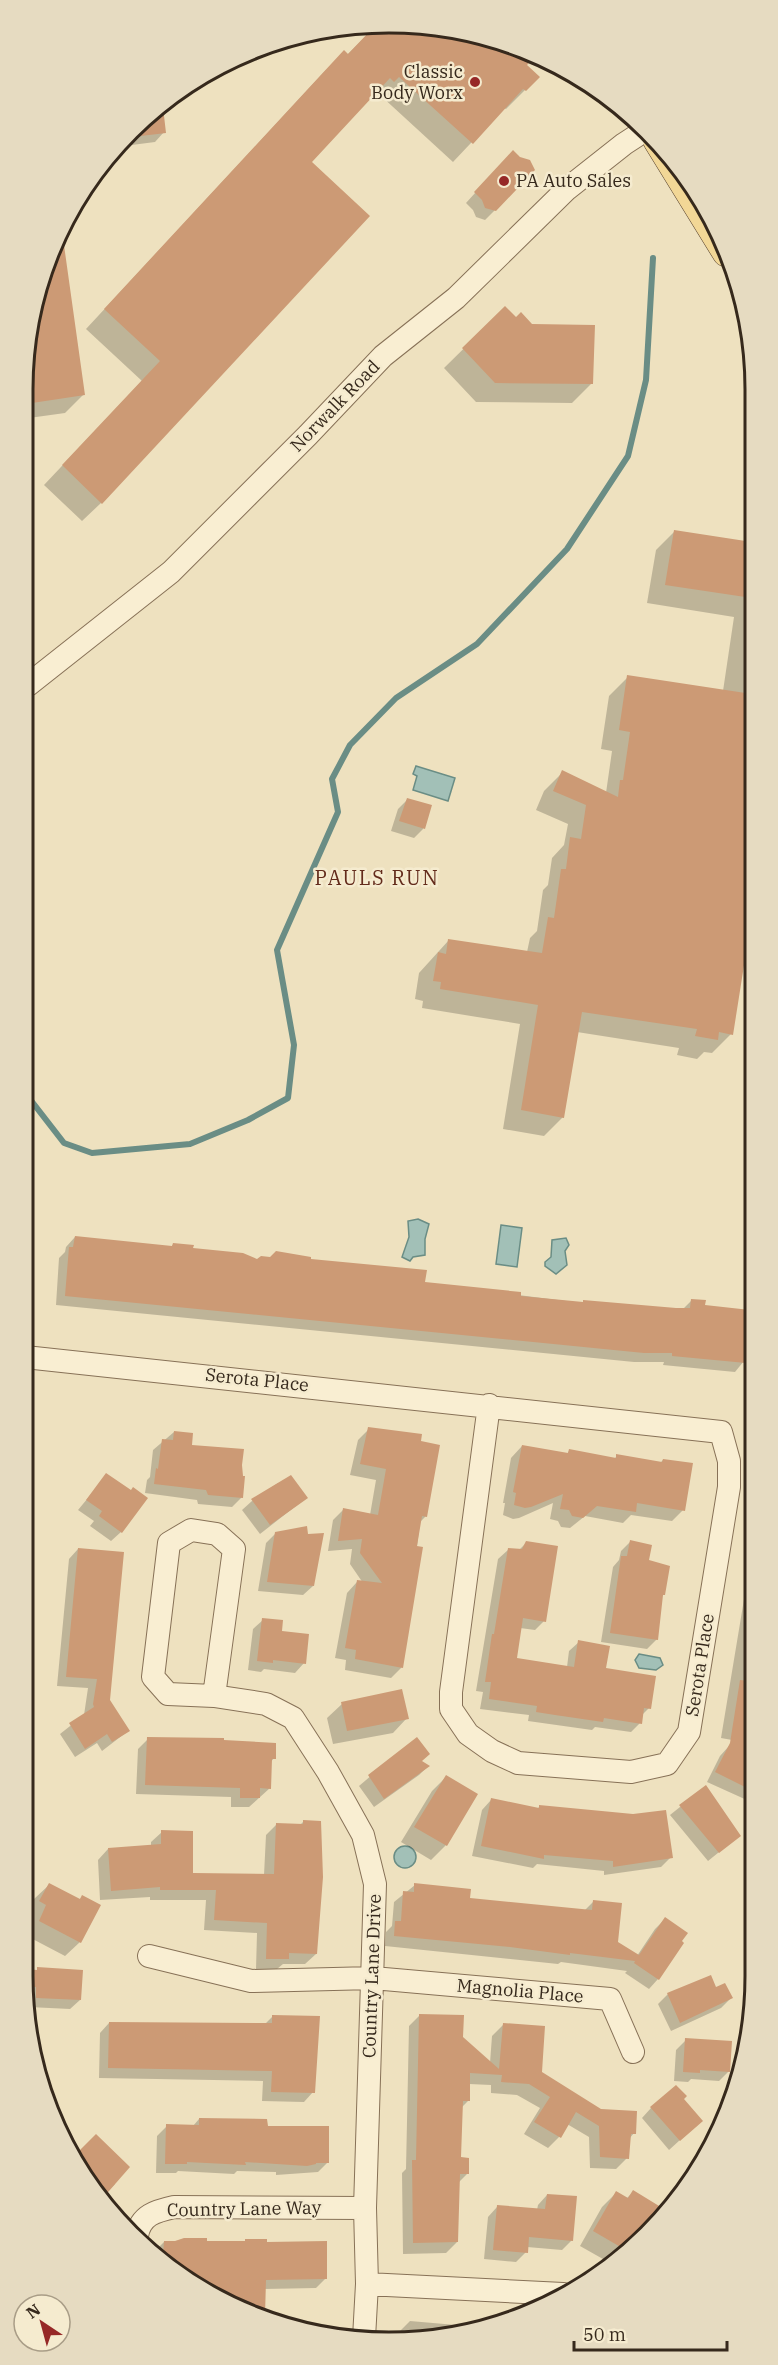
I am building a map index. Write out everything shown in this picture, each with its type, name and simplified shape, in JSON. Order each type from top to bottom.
[{"type":"street","name":"Norwalk Road","points":[[33,681],[171,572],[308,435],[383,356],[456,298],[567,189],[638,135]]},
{"type":"street","name":"Serota Place","points":[[33,1358],[489,1405],[721,1432],[729,1461],[729,1487],[688,1732],[667,1764],[631,1772],[518,1763],[492,1751],[468,1734],[451,1709],[451,1692],[489,1405]]},
{"type":"street","name":"Country Lane Drive","points":[[214,1696],[234,1549],[217,1534],[191,1530],[169,1543],[153,1677],[168,1694],[214,1696],[266,1704],[293,1718],[363,1835],[375,1884],[365,2208],[367,2284],[364,2331]]},
{"type":"street","points":[[149,1956],[251,1981],[373,1978]]},
{"type":"street","name":"Magnolia Place","points":[[373,1978],[610,1999],[633,2052]]},
{"type":"street","name":"Country Lane Way","points":[[138,2229],[154,2211],[174,2207],[365,2208]]},
{"type":"street","points":[[367,2284],[549,2293]]},
{"type":"water","points":[[416,766],[455,778],[448,801],[413,790],[417,776],[413,774]]},
{"type":"water","points":[[418,1219],[429,1224],[425,1239],[425,1255],[413,1257],[410,1261],[402,1257],[409,1237],[408,1221]]},
{"type":"water","points":[[501,1225],[522,1228],[517,1267],[496,1264]]},
{"type":"water","points":[[566,1238],[569,1245],[565,1251],[567,1265],[556,1274],[545,1266],[545,1262],[551,1257],[552,1240]]},
{"type":"water","points":[[639,1654],[660,1658],[663,1665],[656,1670],[639,1668],[635,1660]]},
{"type":"water","points":[[405,1846],[413,1849],[416,1857],[413,1865],[405,1868],[397,1865],[394,1857],[397,1849]]},
{"type":"building","points":[[367,34],[435,36],[481,45],[525,60],[530,62],[527,65],[540,77],[526,91],[523,89],[473,144],[399,77],[394,82],[390,78],[312,162],[370,216],[102,504],[62,465],[160,361],[104,309],[344,50],[348,54]]},
{"type":"building","points":[[164,113],[166,133],[138,136]]},
{"type":"building","name":"PA Auto Sales","points":[[513,150],[520,157],[530,160],[535,170],[496,211],[485,208],[482,200],[474,192]]},
{"type":"building","points":[[64,245],[85,395],[33,403],[34,366],[40,320],[45,297]]},
{"type":"building","points":[[505,306],[516,317],[521,312],[532,324],[595,325],[593,384],[495,383],[462,348]]},
{"type":"building","points":[[674,530],[745,541],[745,597],[665,585]]},
{"type":"building","points":[[627,675],[745,693],[745,959],[733,1035],[719,1032],[718,1040],[695,1036],[697,1029],[582,1012],[564,1118],[521,1110],[538,1005],[440,989],[441,982],[433,981],[438,952],[446,954],[448,939],[542,953],[548,917],[554,918],[561,869],[566,869],[570,837],[581,839],[586,805],[553,791],[562,770],[618,797],[620,780],[623,780],[630,732],[619,730]]},
{"type":"building","points":[[407,798],[432,805],[425,829],[399,821]]},
{"type":"building","points":[[75,1236],[172,1246],[173,1243],[194,1245],[193,1248],[243,1253],[257,1259],[261,1256],[270,1257],[276,1251],[311,1257],[311,1259],[427,1270],[425,1282],[521,1292],[521,1296],[676,1308],[690,1308],[691,1299],[706,1300],[705,1305],[745,1309],[745,1363],[672,1356],[672,1353],[644,1353],[65,1296],[69,1247],[73,1247]]},
{"type":"building","points":[[368,1427],[422,1434],[421,1441],[440,1445],[427,1517],[422,1516],[417,1546],[423,1547],[403,1668],[355,1659],[356,1650],[345,1648],[357,1580],[382,1583],[360,1553],[362,1539],[338,1541],[343,1508],[378,1515],[386,1469],[360,1464]]},
{"type":"building","points":[[174,1431],[193,1433],[192,1445],[244,1449],[243,1498],[208,1495],[206,1490],[154,1484],[162,1439],[173,1440]]},
{"type":"building","points":[[522,1445],[568,1453],[569,1449],[616,1458],[616,1454],[662,1462],[663,1459],[693,1463],[685,1511],[637,1503],[636,1512],[597,1506],[583,1518],[572,1516],[569,1510],[560,1509],[563,1494],[531,1507],[514,1505],[516,1493],[513,1492]]},
{"type":"building","points":[[106,1473],[131,1490],[133,1487],[148,1498],[122,1533],[99,1516],[102,1511],[86,1500]]},
{"type":"building","points":[[291,1475],[308,1498],[270,1525],[251,1499]]},
{"type":"building","points":[[307,1526],[308,1534],[324,1533],[314,1586],[267,1582],[275,1532]]},
{"type":"building","points":[[630,1540],[652,1545],[649,1560],[670,1566],[665,1595],[663,1595],[658,1640],[610,1633],[621,1556],[627,1556]]},
{"type":"building","points":[[526,1541],[558,1546],[546,1622],[523,1618],[517,1658],[574,1667],[578,1640],[610,1646],[606,1668],[656,1676],[651,1709],[644,1708],[642,1724],[604,1718],[603,1722],[536,1712],[537,1706],[489,1699],[491,1682],[485,1682],[508,1548],[522,1549]]},
{"type":"building","points":[[78,1548],[124,1552],[110,1700],[130,1731],[112,1742],[107,1734],[85,1749],[69,1723],[94,1707],[97,1679],[66,1677]]},
{"type":"building","points":[[262,1618],[283,1620],[282,1631],[309,1634],[306,1664],[273,1660],[273,1663],[257,1661]]},
{"type":"building","points":[[740,1680],[745,1681],[745,1787],[715,1772],[730,1743]]},
{"type":"building","points":[[402,1689],[409,1719],[347,1731],[341,1702]]},
{"type":"building","points":[[147,1737],[224,1738],[224,1740],[276,1743],[276,1759],[272,1759],[271,1789],[260,1788],[260,1798],[240,1798],[240,1788],[145,1785]]},
{"type":"building","points":[[417,1737],[430,1754],[422,1761],[430,1766],[384,1799],[368,1775]]},
{"type":"building","points":[[446,1775],[478,1794],[447,1846],[414,1827]]},
{"type":"building","points":[[706,1785],[741,1836],[719,1853],[679,1805]]},
{"type":"building","points":[[491,1798],[539,1808],[539,1805],[633,1814],[666,1810],[673,1858],[613,1867],[613,1861],[544,1855],[544,1859],[481,1846]]},
{"type":"building","points":[[303,1820],[321,1821],[323,1877],[317,1954],[289,1953],[289,1959],[266,1959],[267,1923],[214,1920],[216,1890],[160,1890],[160,1887],[111,1891],[108,1848],[161,1844],[161,1830],[193,1831],[193,1873],[274,1874],[276,1823],[303,1824]]},
{"type":"building","points":[[49,1883],[80,1899],[82,1895],[101,1905],[81,1943],[39,1921],[46,1905],[39,1901]]},
{"type":"building","points":[[414,1883],[471,1889],[470,1898],[592,1910],[593,1900],[622,1903],[618,1942],[639,1955],[665,1917],[688,1933],[682,1941],[684,1943],[659,1980],[634,1963],[635,1961],[394,1936],[395,1921],[401,1921],[403,1891],[414,1892]]},
{"type":"building","points":[[37,1967],[83,1970],[81,2000],[36,1998],[33,1970],[37,1970]]},
{"type":"building","points":[[711,1975],[716,1987],[725,1983],[733,1998],[680,2023],[667,1993]]},
{"type":"building","points":[[419,2014],[464,2015],[463,2037],[499,2069],[503,2023],[545,2026],[542,2072],[601,2109],[637,2111],[636,2134],[631,2134],[629,2159],[600,2157],[599,2126],[576,2112],[561,2138],[534,2122],[550,2097],[529,2084],[501,2082],[502,2075],[470,2073],[470,2101],[463,2101],[461,2157],[469,2158],[469,2174],[460,2174],[458,2242],[413,2243],[412,2160],[416,2160]]},
{"type":"building","points":[[272,2015],[320,2016],[315,2093],[271,2092],[272,2071],[108,2068],[109,2022],[272,2023]]},
{"type":"building","points":[[685,2038],[732,2041],[730,2072],[700,2070],[700,2073],[683,2072]]},
{"type":"building","points":[[676,2085],[687,2096],[684,2099],[703,2121],[680,2141],[650,2107]]},
{"type":"building","points":[[199,2118],[267,2119],[268,2126],[329,2126],[329,2163],[307,2166],[245,2162],[246,2165],[187,2162],[187,2164],[165,2164],[166,2124],[199,2125]]},
{"type":"building","points":[[96,2134],[130,2167],[107,2193],[79,2151]]},
{"type":"building","points":[[633,2190],[660,2207],[620,2247],[593,2231],[616,2191],[628,2198]]},
{"type":"building","points":[[547,2194],[577,2196],[573,2241],[529,2237],[528,2253],[493,2250],[497,2205],[545,2209]]},
{"type":"building","points":[[184,2238],[207,2238],[207,2241],[267,2239],[267,2242],[327,2241],[327,2279],[266,2280],[265,2309],[211,2284],[163,2251],[164,2241]]},
{"type":"waterway","points":[[33,1103],[64,1143],[92,1153],[190,1144],[248,1120],[288,1098],[294,1045],[277,950],[338,812],[332,779],[350,745],[396,698],[477,644],[567,549],[628,456],[646,380],[653,258]]},
{"type":"place","name":"Classic Body Worx","points":[[475,82]]},
{"type":"place","name":"PA Auto Sales","points":[[504,181]]},
{"type":"district","name":"PAULS RUN","points":[[377,878]]}]
